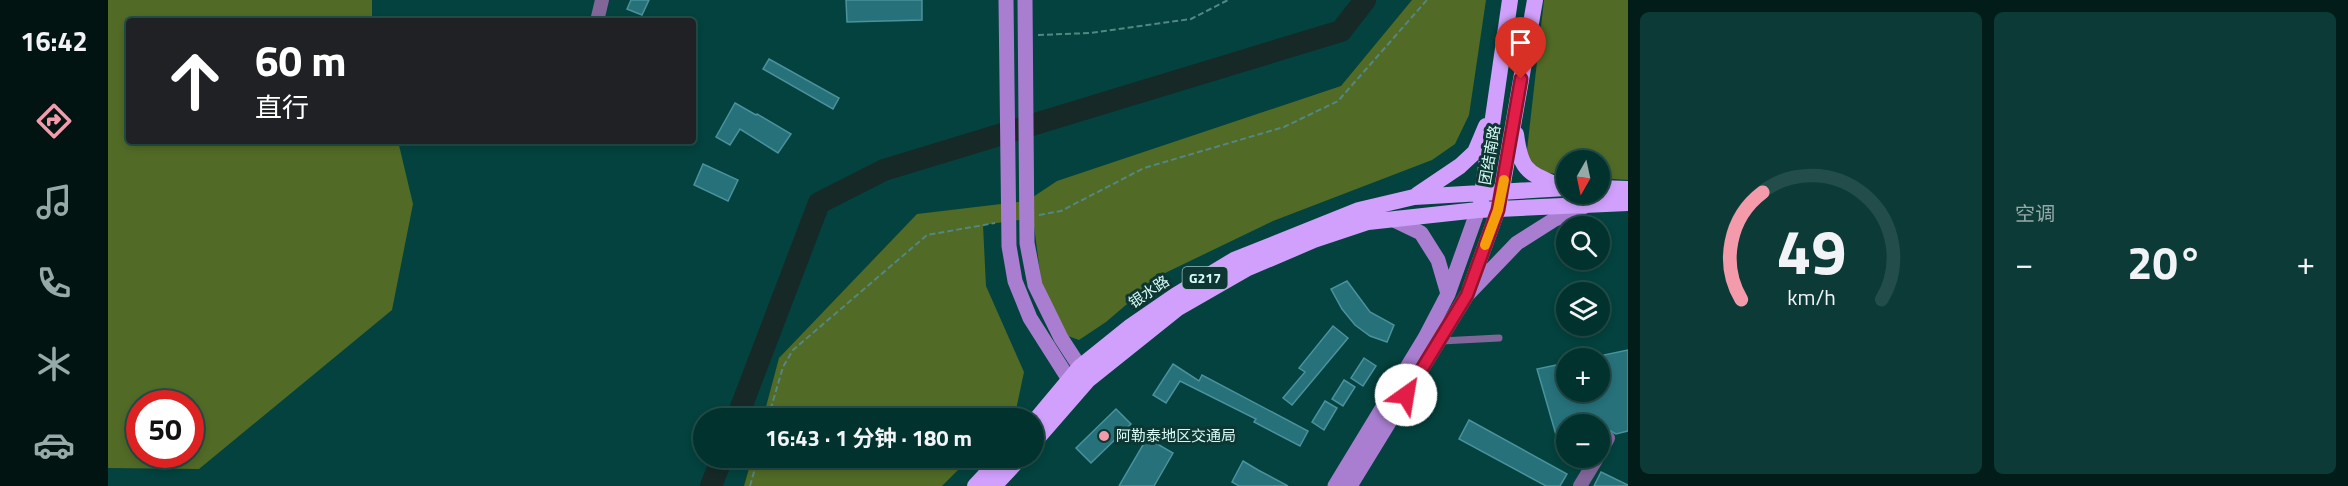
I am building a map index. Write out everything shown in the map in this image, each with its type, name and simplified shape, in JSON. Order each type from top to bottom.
[{"type":"highway","name":"团结南路","points":[[1478,210],[1483,192],[1510,0]]},
{"type":"highway","name":"团结南路","points":[[1498,210],[1535,0]]},
{"type":"highway","points":[[1414,197],[1460,166],[1475,152],[1496,103]]},
{"type":"highway","points":[[1515,119],[1519,155],[1529,173],[1556,184]]},
{"type":"highway","points":[[1483,192],[1556,188]]},
{"type":"highway","points":[[1610,189],[1628,189]]},
{"type":"highway","name":"G217","points":[[1414,197],[1483,192]]},
{"type":"highway","name":"银水路","points":[[1044,413],[1131,326],[1234,260],[1359,210],[1414,197]]},
{"type":"highway","points":[[1478,210],[1628,203]]},
{"type":"highway","name":"G217","points":[[1394,220],[1478,210]]},
{"type":"highway","name":"银水路","points":[[1044,428],[1079,380],[1178,308],[1246,269],[1314,240],[1368,222],[1394,220]]},
{"type":"highway","points":[[975,486],[992,468]]},
{"type":"highway","points":[[994,486],[1011,468]]},
{"type":"main road","points":[[1006,0],[1009,246],[1015,281],[1030,318],[1079,380]]},
{"type":"main road","points":[[1025,0],[1028,243],[1035,285],[1079,380]]},
{"type":"main road","points":[[1467,295],[1517,243],[1555,219],[1585,206]]},
{"type":"main road","points":[[1335,486],[1425,338],[1448,294],[1478,210]]},
{"type":"main road","points":[[1350,486],[1467,295],[1498,210]]},
{"type":"main road","points":[[1394,220],[1421,233],[1438,260],[1448,294]]},
{"type":"street","points":[[598,18],[603,0]]},
{"type":"street","points":[[1580,486],[1591,468]]},
{"type":"lane","points":[[1439,341],[1499,338]]},
{"type":"path","points":[[1027,35],[1090,33],[1191,19],[1228,0]]},
{"type":"path","points":[[1039,215],[1062,211],[1144,168],[1284,127],[1338,101],[1427,0]]},
{"type":"path","points":[[771,408],[783,367],[793,350],[927,235],[1005,221]]},
{"type":"path","points":[[750,486],[755,468]]},
{"type":"green space","points":[[108,0],[372,0],[372,18],[126,18],[126,144],[399,144],[413,204],[392,310],[204,465],[204,390],[126,390],[126,468],[199,469],[108,468]]},
{"type":"green space","points":[[1412,0],[1486,0],[1469,115],[1455,144],[1432,160],[1273,221],[1161,275],[1106,322],[1079,340],[1068,336],[1041,280],[1033,218],[983,225],[986,286],[1024,372],[1016,408],[766,408],[779,358],[917,214],[1027,201],[1057,181],[1341,86]]},
{"type":"green space","points":[[1544,0],[1628,0],[1628,180],[1610,179],[1610,150],[1556,150],[1556,174],[1545,172],[1526,159]]},
{"type":"green space","points":[[749,468],[960,468],[942,486],[744,486]]},
{"type":"building","points":[[631,0],[649,0],[642,15],[627,9]]},
{"type":"building","points":[[846,0],[922,0],[922,20],[847,22]]},
{"type":"building","points":[[769,59],[839,98],[833,109],[763,69]]},
{"type":"building","points":[[735,103],[791,134],[778,153],[740,129],[730,145],[716,137]]},
{"type":"building","points":[[703,164],[738,180],[728,201],[694,185]]},
{"type":"building","points":[[1347,281],[1370,312],[1394,325],[1387,342],[1370,336],[1355,325],[1342,309],[1331,289]]},
{"type":"building","points":[[1333,326],[1348,338],[1292,405],[1283,398],[1305,372],[1299,368]]},
{"type":"building","points":[[1628,350],[1628,431],[1616,434],[1610,431],[1610,414],[1556,414],[1556,435],[1537,369],[1556,365],[1556,402],[1610,402],[1610,354]]},
{"type":"building","points":[[1364,358],[1376,366],[1363,386],[1351,378]]},
{"type":"building","points":[[1173,364],[1199,381],[1202,375],[1308,431],[1300,446],[1254,422],[1256,419],[1180,381],[1166,403],[1153,395]]},
{"type":"building","points":[[1344,380],[1355,387],[1343,406],[1332,399]]},
{"type":"building","points":[[1325,401],[1337,408],[1324,430],[1312,422]]},
{"type":"building","name":"阿勒泰地区交通局","points":[[1116,409],[1131,424],[1091,463],[1076,448]]},
{"type":"building","points":[[1469,420],[1567,474],[1560,486],[1546,486],[1459,439]]},
{"type":"building","points":[[1147,438],[1173,453],[1154,486],[1119,486]]},
{"type":"building","points":[[1243,461],[1288,486],[1239,486],[1232,482]]},
{"type":"building","points":[[1601,472],[1628,485],[1628,486],[1594,486]]},
{"type":"waterway","points":[[741,408],[819,203],[884,170],[1341,31],[1365,0]]},
{"type":"waterway","points":[[711,486],[718,468]]},
{"type":"slow traffic","points":[[1485,245],[1498,210],[1504,180]]},
{"type":"place","name":"阿勒泰地区交通局","points":[[1104,436]]},
{"type":"route","points":[[1406,395],[1467,295],[1498,210],[1521,79]]}]
